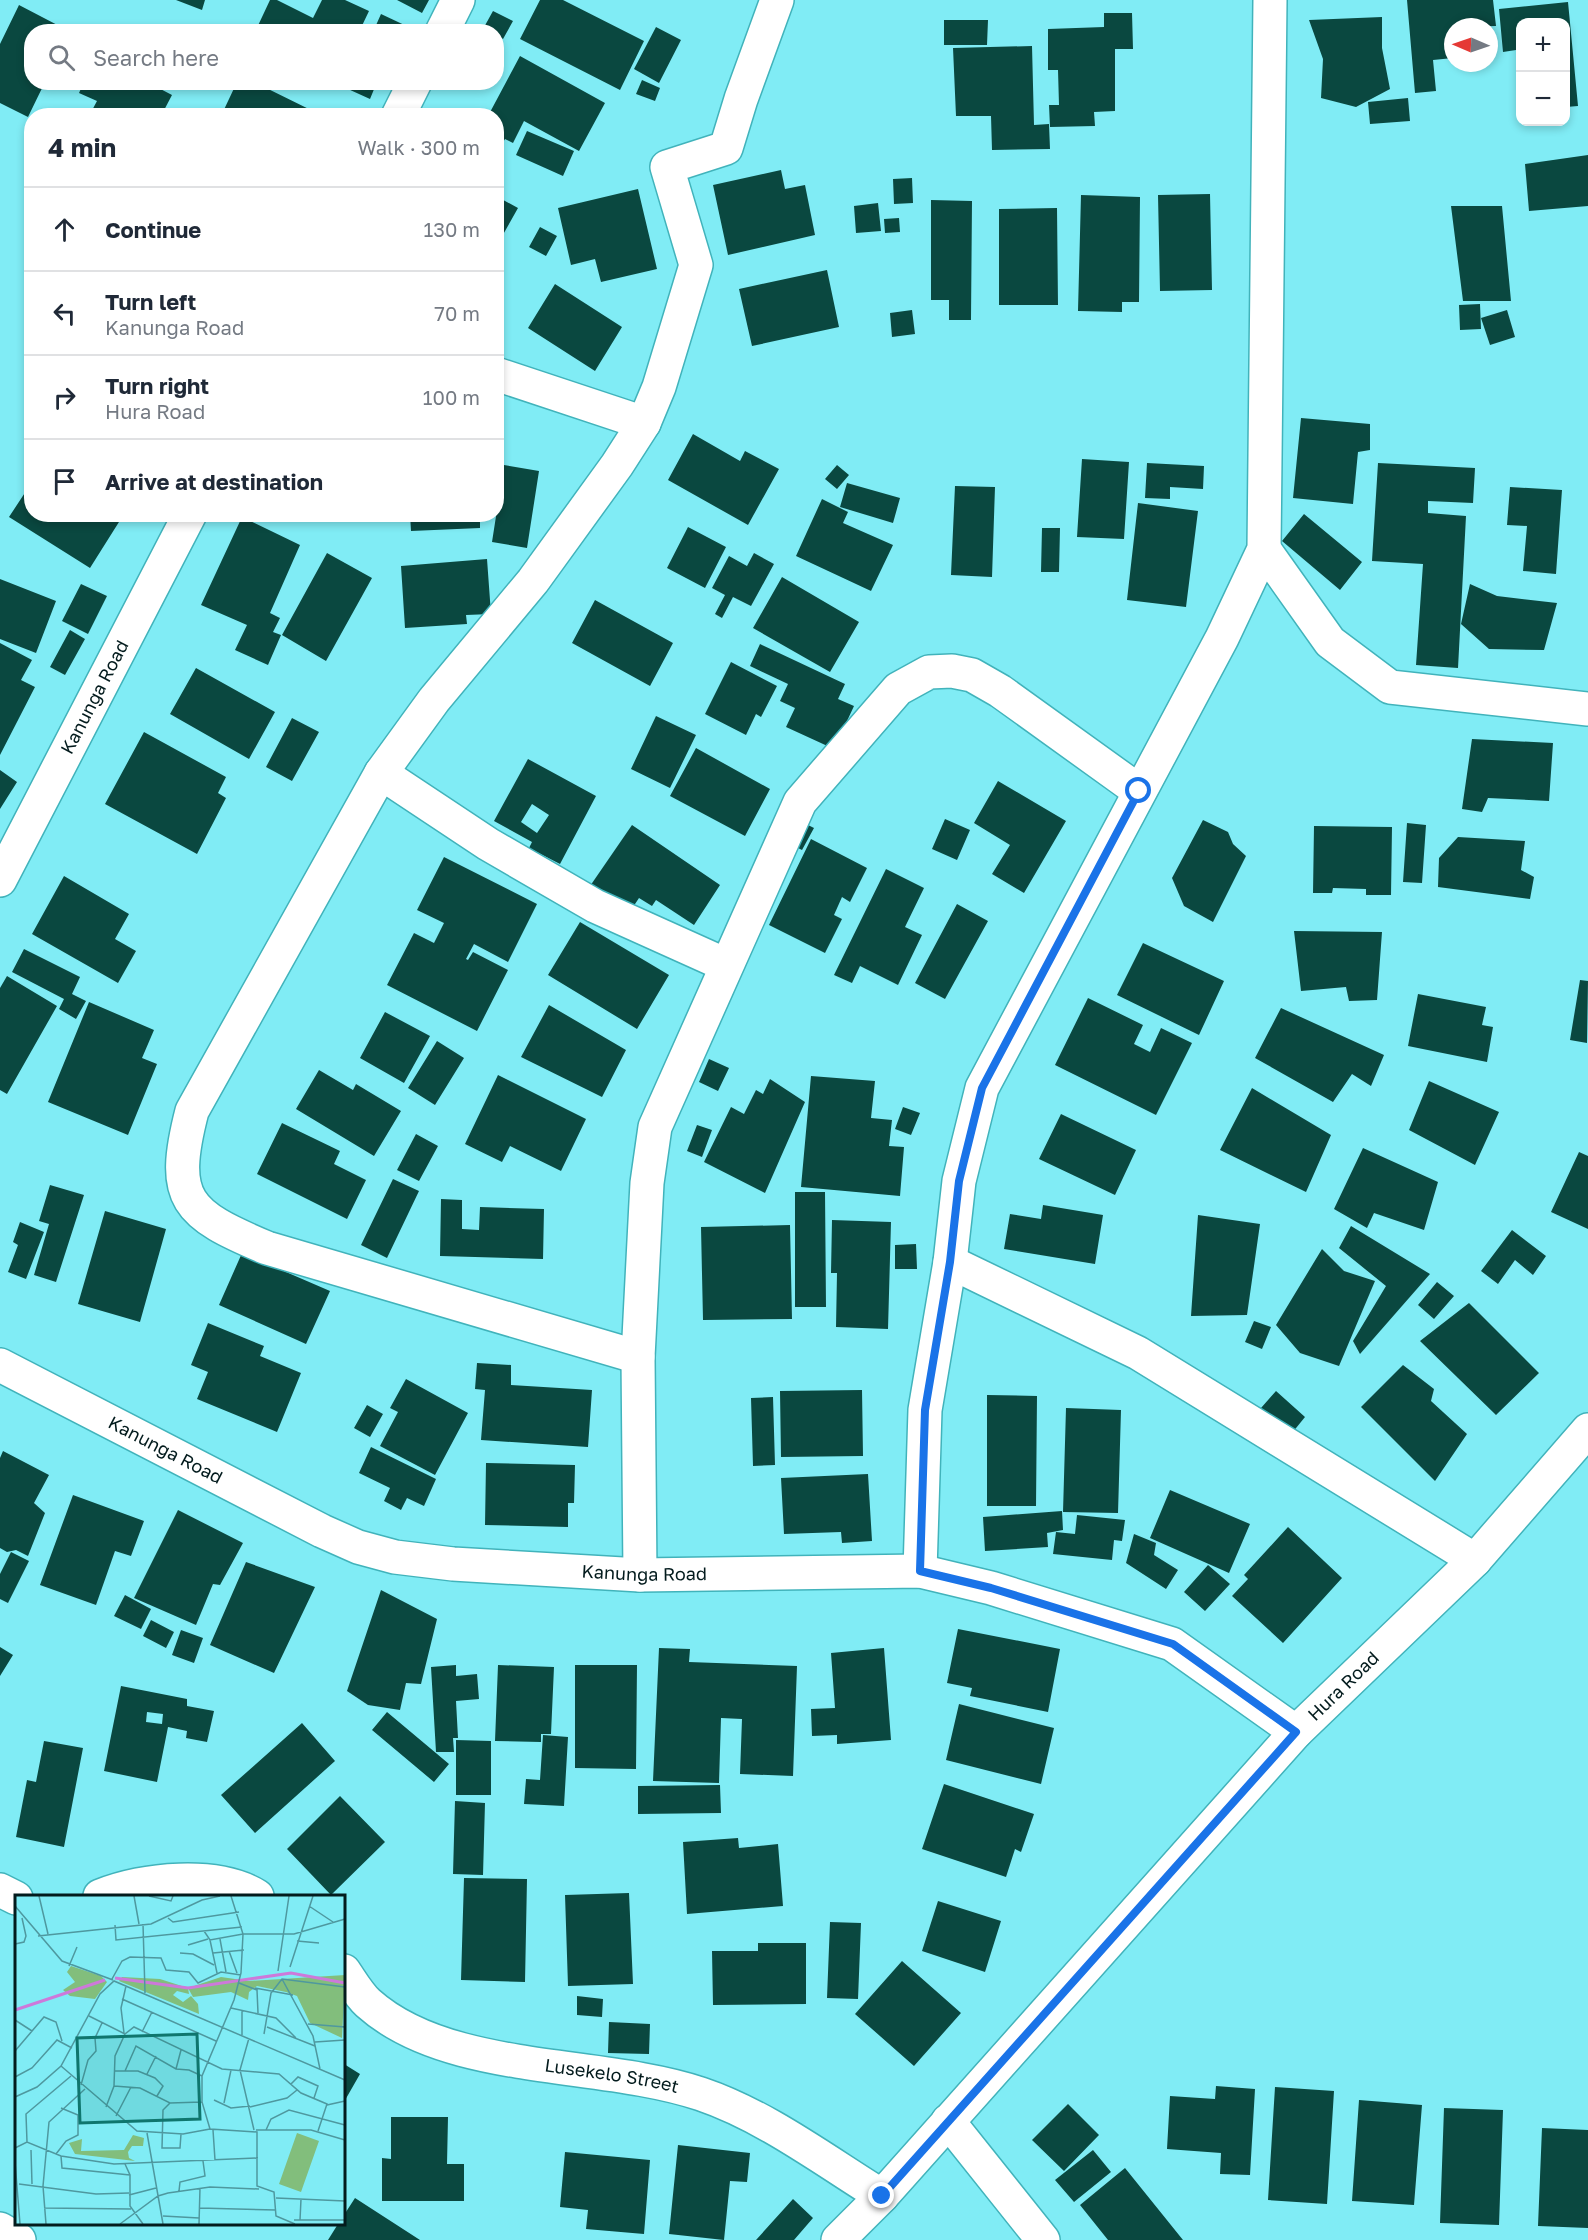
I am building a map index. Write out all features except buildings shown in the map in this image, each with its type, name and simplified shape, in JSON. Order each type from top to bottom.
[{"type":"street","points":[[446,24],[459,0]]},
{"type":"street","points":[[638,1357],[267,1248],[230,1232],[204,1217],[191,1202],[181,1179],[182,1151],[192,1111],[381,773],[434,700],[532,581],[617,465],[644,423],[659,387],[696,265],[667,167],[726,148],[777,0]]},
{"type":"street","points":[[920,1571],[925,1410],[950,1262],[959,1181],[982,1088],[1222,638],[1264,549],[1270,0]]},
{"type":"street","points":[[402,108],[412,90]]},
{"type":"street","points":[[504,377],[644,423]]},
{"type":"street","name":"Kanunga Road","points":[[0,880],[186,522]]},
{"type":"street","points":[[1264,549],[1330,642],[1390,687],[1588,709]]},
{"type":"street","points":[[640,1575],[638,1357],[647,1183],[655,1127],[800,802],[898,689],[929,672],[952,671],[972,675],[999,691],[1139,791]]},
{"type":"street","points":[[381,773],[488,844],[595,906],[726,965]]},
{"type":"street","points":[[950,1262],[1138,1353],[1475,1560]]},
{"type":"street","name":"Kanunga Road","points":[[0,1365],[322,1531],[358,1547],[395,1557],[453,1564],[640,1575],[920,1571],[991,1588],[1173,1644],[1296,1732]]},
{"type":"street","name":"Hura Road","points":[[838,2240],[882,2196],[1296,1732],[1475,1560],[1588,1430]]},
{"type":"street","points":[[103,1895],[123,1887],[195,1879],[249,1891],[255,1895]]},
{"type":"street","points":[[0,1890],[15,1898]]},
{"type":"street","name":"Lusekelo Street","points":[[345,1972],[368,2003],[420,2037],[462,2051],[636,2077],[702,2094],[749,2114],[882,2196]]},
{"type":"street","points":[[948,2121],[1043,2240]]},
{"type":"street","points":[[0,2229],[19,2240]]},
{"type":"route","points":[[882,2196],[1296,1732],[1173,1644],[991,1588],[920,1571],[925,1410],[950,1262],[959,1181],[982,1088],[1139,791]]}]
